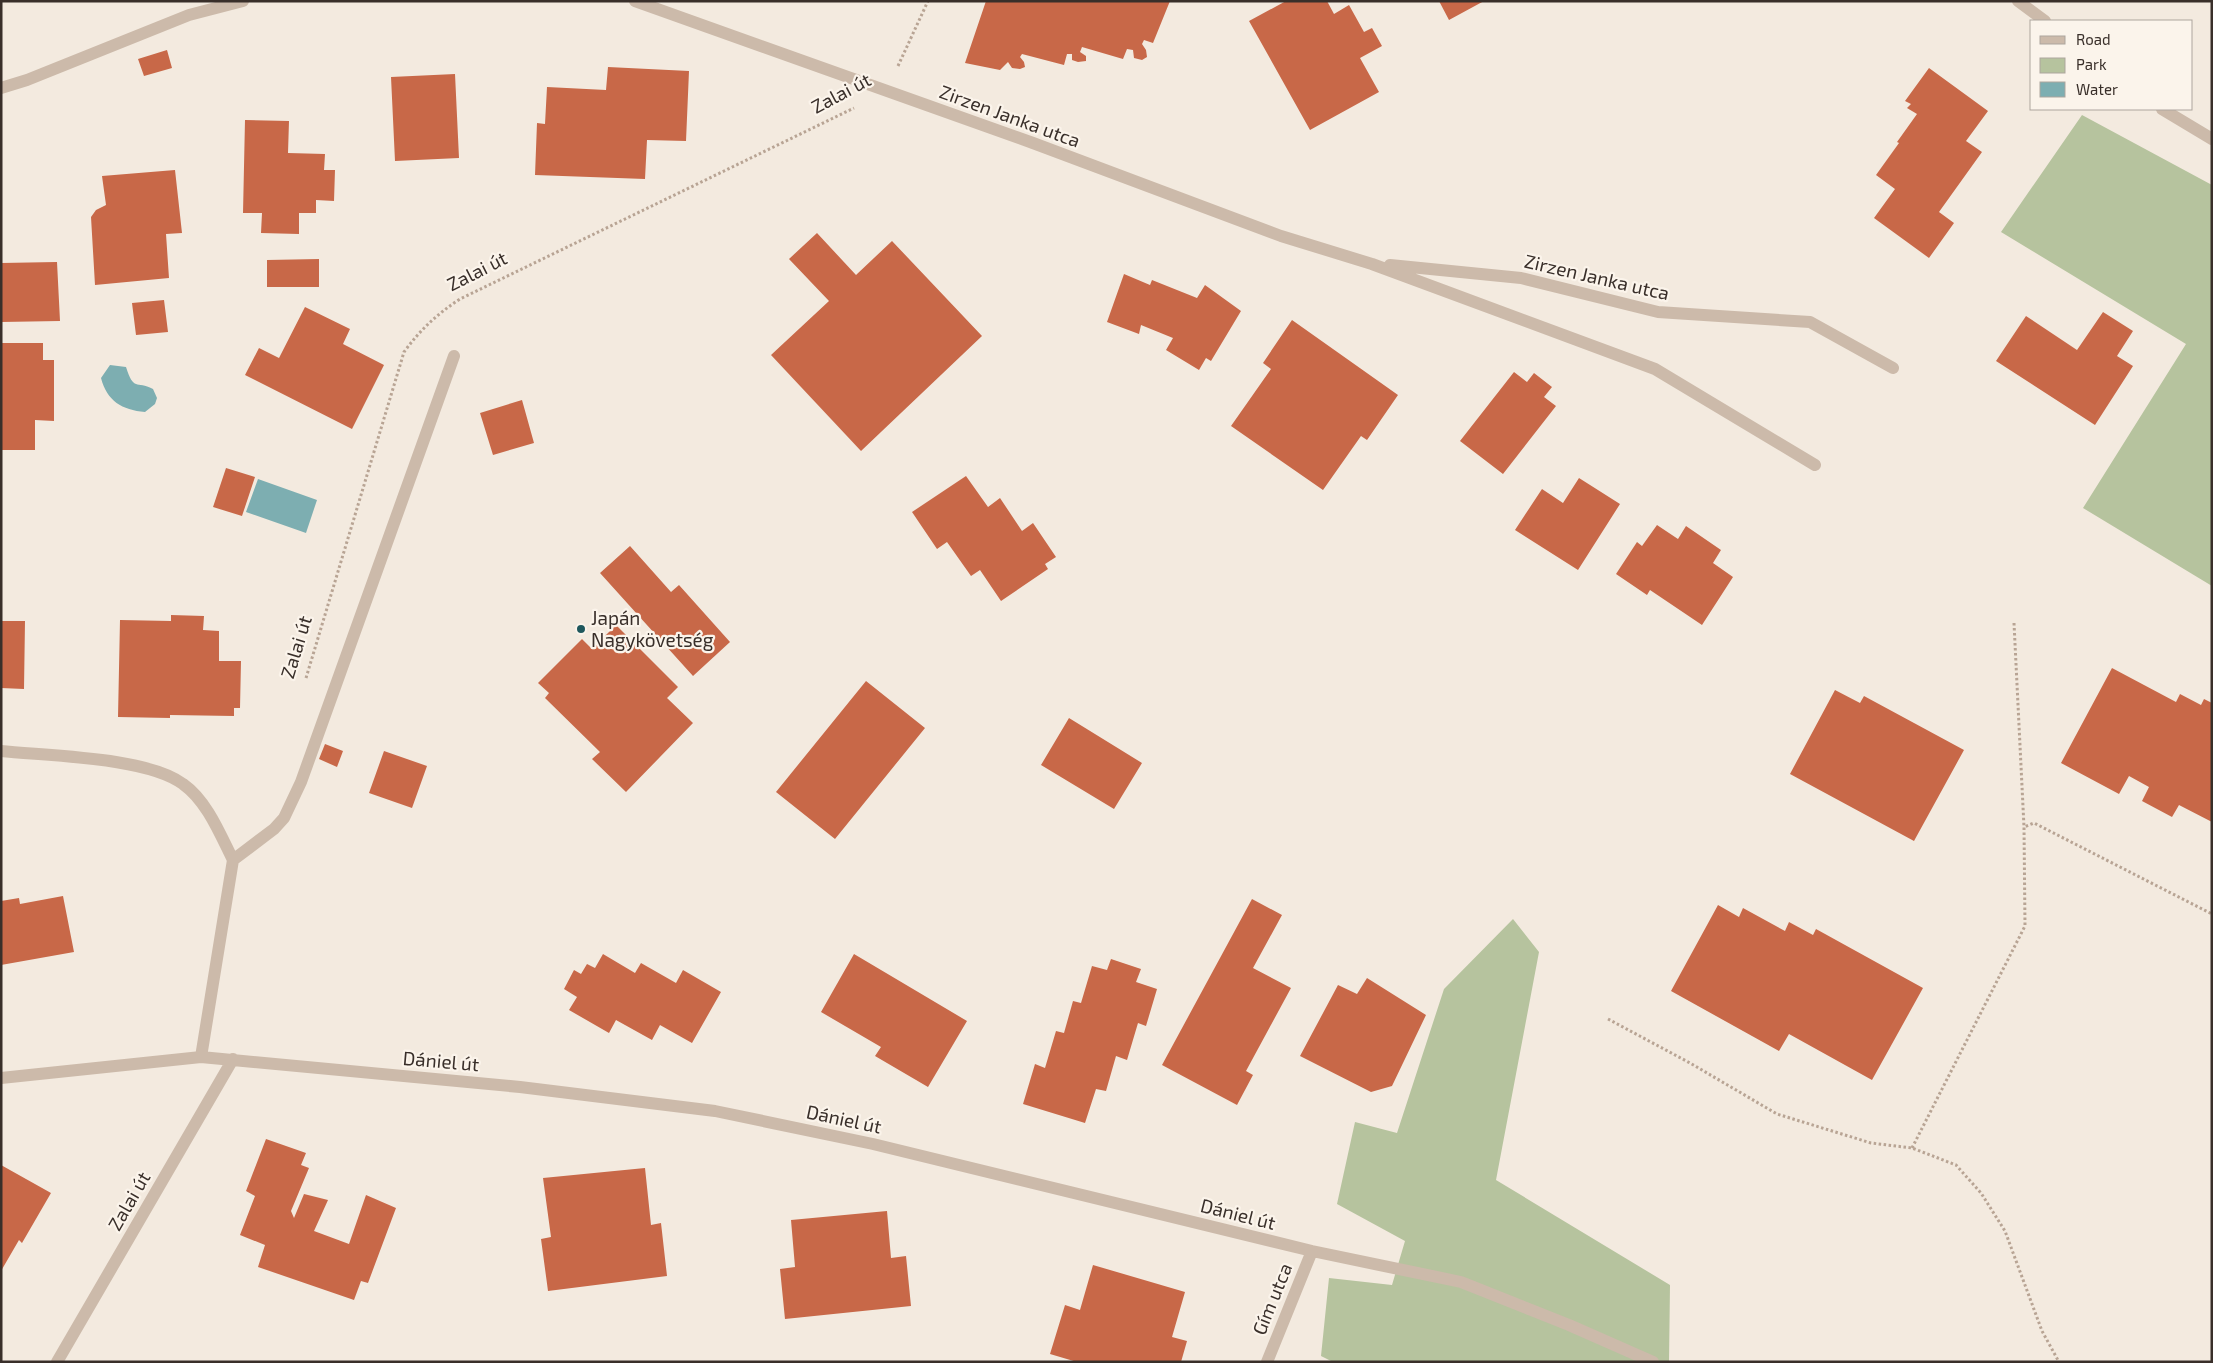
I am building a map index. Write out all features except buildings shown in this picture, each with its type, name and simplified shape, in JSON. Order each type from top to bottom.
[{"type":"street","points":[[1,88],[27,80],[189,15],[243,1]]},
{"type":"street","name":"Zirzen Janka utca","points":[[635,1],[1033,143],[1282,236],[1372,264],[1655,369],[1815,465]]},
{"type":"street","points":[[2018,1],[2044,20]]},
{"type":"street","points":[[2164,110],[2212,139]]},
{"type":"street","name":"Zirzen Janka utca","points":[[1372,264],[1521,278],[1658,312],[1810,322],[1893,368]]},
{"type":"street","points":[[234,860],[274,829],[284,818],[301,782],[454,356]]},
{"type":"street","points":[[1,751],[121,763],[163,772],[184,784],[203,804],[234,860],[201,1057]]},
{"type":"street","name":"Dániel út","points":[[1,1078],[201,1057],[520,1087],[715,1110],[873,1144],[1312,1251],[1461,1282],[1569,1325],[1652,1362]]},
{"type":"street","name":"Zalai út","points":[[56,1362],[233,1059]]},
{"type":"street","name":"Gím utca","points":[[1267,1362],[1312,1251]]},
{"type":"path","name":"Zalai út","points":[[304,688],[404,352],[419,332],[434,316],[460,298],[799,136],[886,92],[928,1]]},
{"type":"path","points":[[1912,1148],[2025,926],[2024,827],[2014,623]]},
{"type":"path","points":[[2024,827],[2034,824],[2212,914]]},
{"type":"path","points":[[1608,1019],[1690,1063],[1776,1114],[1871,1143],[1912,1148],[1956,1166],[1980,1193],[2005,1231],[2042,1331],[2059,1362]]},
{"type":"green space","points":[[2082,115],[2212,185],[2212,586],[2083,508],[2186,344],[2001,232]]},
{"type":"green space","points":[[1513,919],[1539,952],[1496,1180],[1670,1285],[1669,1362],[1333,1362],[1321,1356],[1329,1278],[1392,1285],[1405,1241],[1337,1204],[1355,1122],[1397,1133],[1444,989]]},
{"type":"water","points":[[110,365],[126,367],[134,383],[153,389],[157,398],[155,404],[145,412],[137,411],[117,403],[111,398],[101,378]]},
{"type":"water","points":[[258,479],[317,500],[306,533],[246,512]]},
{"type":"place","name":"Japán Nagykövetség","points":[[581,629]]}]
